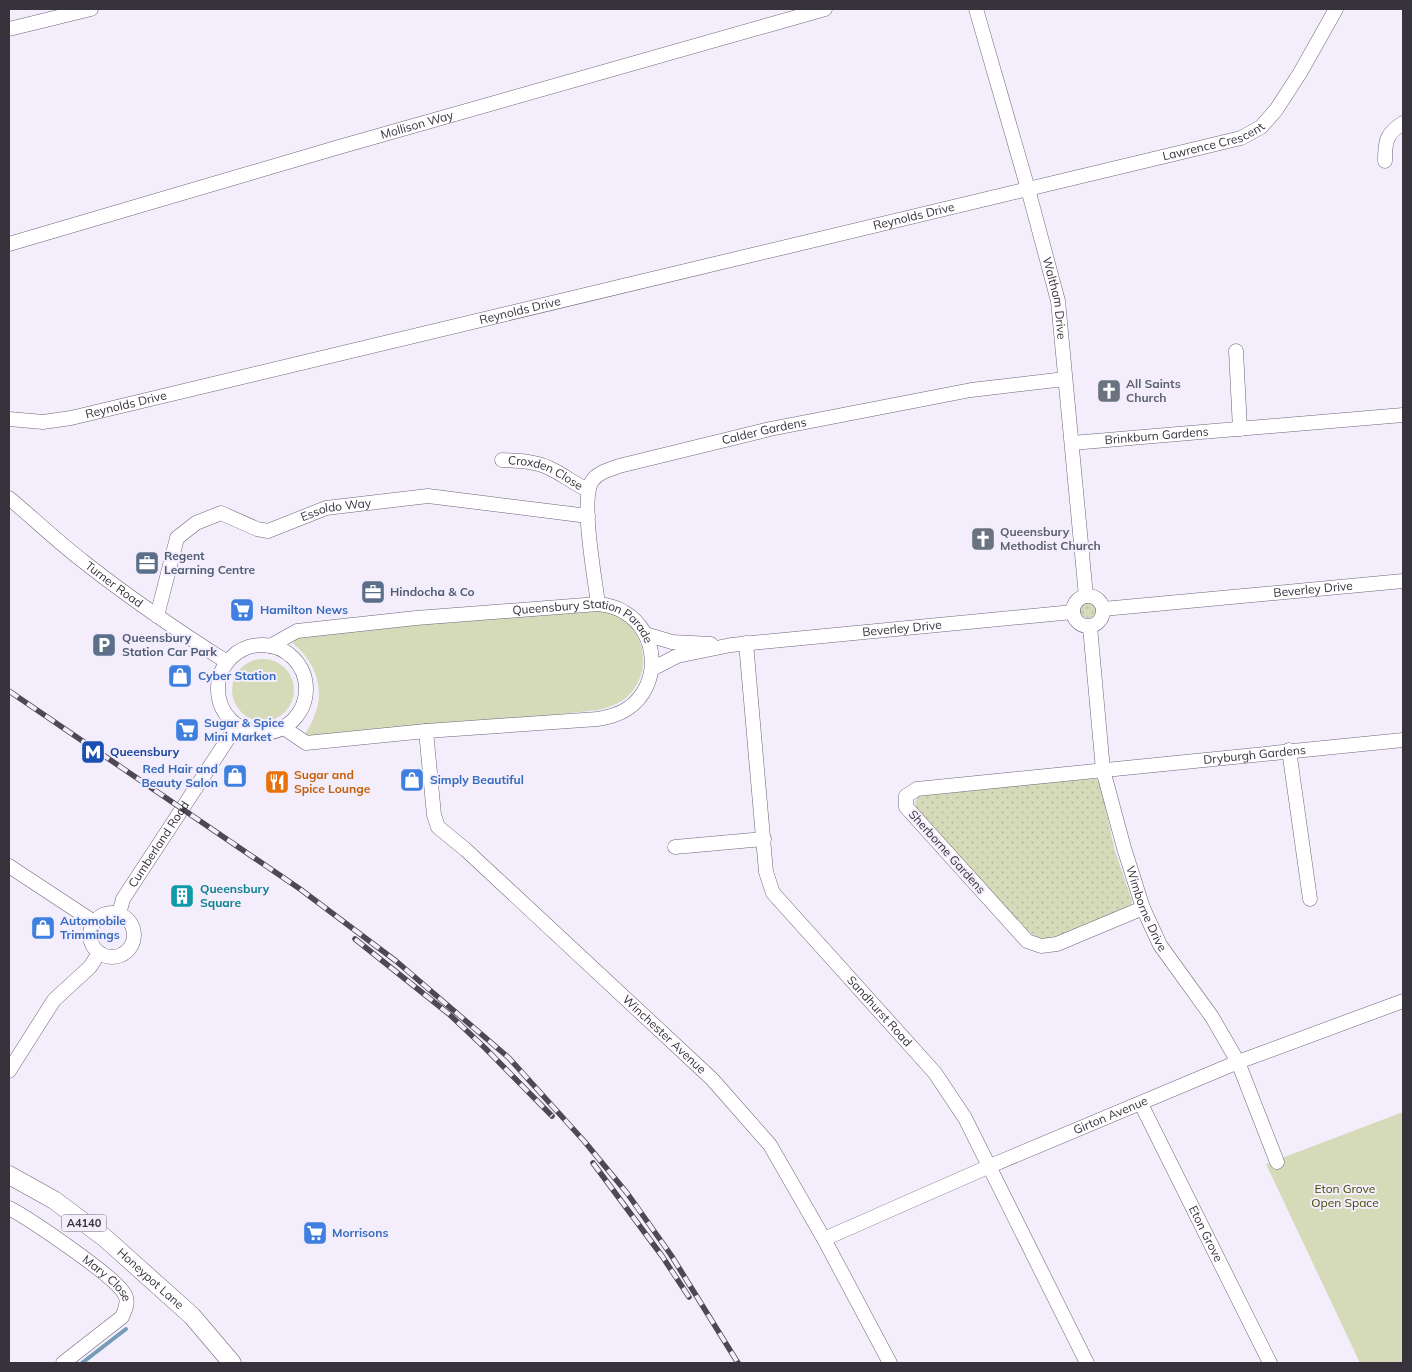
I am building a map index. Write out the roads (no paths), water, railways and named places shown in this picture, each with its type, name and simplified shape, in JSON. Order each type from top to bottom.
[{"type":"main road","name":"Honeypot Lane","points":[[9,1175],[54,1200],[104,1238],[192,1316],[232,1363]]},
{"type":"street","points":[[9,29],[91,9]]},
{"type":"street","name":"Mollison Way","points":[[9,244],[340,147],[825,9]]},
{"type":"street","name":"Waltham Drive","points":[[976,9],[1058,300],[1086,596]]},
{"type":"street","name":"Lawrence Crescent","points":[[1028,189],[1241,138],[1261,127],[1276,110],[1336,9]]},
{"type":"street","points":[[1385,161],[1384,142],[1393,129],[1403,123]]},
{"type":"street","name":"Reynolds Drive","points":[[9,419],[42,422],[71,418],[1028,189]]},
{"type":"street","points":[[1236,351],[1240,429]]},
{"type":"street","name":"Calder Gardens","points":[[588,490],[598,474],[619,466],[770,429],[971,390],[1065,379]]},
{"type":"street","name":"Brinkburn Gardens","points":[[1072,443],[1403,415]]},
{"type":"street","name":"Croxden Close","points":[[502,460],[532,462],[549,468],[588,490]]},
{"type":"street","points":[[588,490],[588,516],[598,604]]},
{"type":"street","name":"Essoldo Way","points":[[157,616],[177,538],[196,523],[221,513],[257,529],[268,531],[326,508],[428,496],[588,516]]},
{"type":"street","name":"Turner Road","points":[[9,498],[82,561],[157,616],[227,662]]},
{"type":"street","name":"Beverley Drive","points":[[1103,609],[1403,581]]},
{"type":"street","points":[[1086,596],[1098,599],[1103,609],[1100,621],[1090,627],[1078,623],[1072,612],[1076,601],[1086,596]]},
{"type":"street","name":"Queensbury Station Parade","points":[[270,646],[297,631],[416,618],[598,604],[611,606],[623,611],[634,619],[645,634],[650,647],[652,669],[648,685],[639,698],[627,709],[613,716],[598,719],[426,731],[306,742],[284,728]]},
{"type":"street","name":"Beverley Drive","points":[[652,669],[677,656],[731,645],[1072,612]]},
{"type":"street","name":"Wimborne Drive","points":[[1090,627],[1104,770],[1124,848],[1143,908],[1160,946],[1212,1017],[1238,1062],[1277,1162]]},
{"type":"street","name":"Beverley Drive","points":[[645,634],[672,642],[731,645]]},
{"type":"street","name":"Sandhurst Road","points":[[746,643],[766,872],[773,893],[935,1073],[965,1118],[1087,1363]]},
{"type":"street","points":[[258,646],[270,646],[285,652],[296,662],[304,675],[306,690],[304,705],[296,718],[284,728],[272,732],[248,731],[237,725],[226,716],[220,703],[218,689],[220,675],[227,662],[247,648],[258,646]]},
{"type":"street","name":"Cumberland Road","points":[[119,914],[123,899],[237,725]]},
{"type":"street","name":"Winchester Avenue","points":[[426,731],[434,816],[438,827],[480,863],[712,1079],[770,1145],[824,1239],[890,1363]]},
{"type":"street","name":"Dryburgh Gardens","points":[[1104,770],[1403,740]]},
{"type":"street","points":[[1289,750],[1310,898]]},
{"type":"street","name":"Sherborne Gardens","points":[[1104,770],[917,789],[906,796],[906,807],[1027,941],[1040,946],[1057,944],[1143,908]]},
{"type":"street","points":[[675,847],[764,839]]},
{"type":"street","points":[[9,866],[94,922]]},
{"type":"street","points":[[114,913],[119,914],[131,923],[134,930],[132,945],[128,951],[114,957],[94,949],[90,936],[94,922],[102,915],[114,913]]},
{"type":"street","points":[[9,1071],[54,1000],[90,967],[100,953]]},
{"type":"street","name":"Girton Avenue","points":[[824,1239],[990,1166],[1238,1062],[1403,1001]]},
{"type":"street","name":"Eton Grove","points":[[1141,1104],[1270,1363]]},
{"type":"street","name":"Mary Close","points":[[9,1208],[26,1216],[108,1276],[125,1294],[127,1307],[122,1317],[63,1363]]},
{"type":"waterway","points":[[82,1363],[126,1329]]},
{"type":"railway","points":[[9,691],[300,889],[396,961],[509,1058],[584,1141],[627,1193],[671,1255],[738,1363]]},
{"type":"railway","points":[[355,939],[449,1014],[552,1116]]},
{"type":"railway","points":[[593,1163],[662,1256],[689,1297]]},
{"type":"place","name":"All Saints Church","points":[[1109,391]]},
{"type":"place","name":"Queensbury Methodist Church","points":[[983,539]]},
{"type":"place","name":"Regent Learning Centre","points":[[147,563]]},
{"type":"place","name":"Hindocha & Co","points":[[373,592]]},
{"type":"place","name":"Hamilton News","points":[[242,610]]},
{"type":"place","name":"Queensbury Station Car Park","points":[[104,645]]},
{"type":"place","name":"Cyber Station","points":[[180,676]]},
{"type":"place","name":"Sugar & Spice Mini Market","points":[[187,730]]},
{"type":"place","name":"Queensbury","points":[[93,752]]},
{"type":"place","name":"Red Hair and Beauty Salon","points":[[235,776]]},
{"type":"place","name":"Simply Beautiful","points":[[412,780]]},
{"type":"place","name":"Sugar and Spice Lounge","points":[[277,782]]},
{"type":"place","name":"Queensbury Square","points":[[182,896]]},
{"type":"place","name":"Automobile Trimmings","points":[[43,928]]},
{"type":"place","name":"Morrisons","points":[[315,1233]]},
{"type":"park label","name":"Eton Grove Open Space","points":[[1345,1196]]}]
